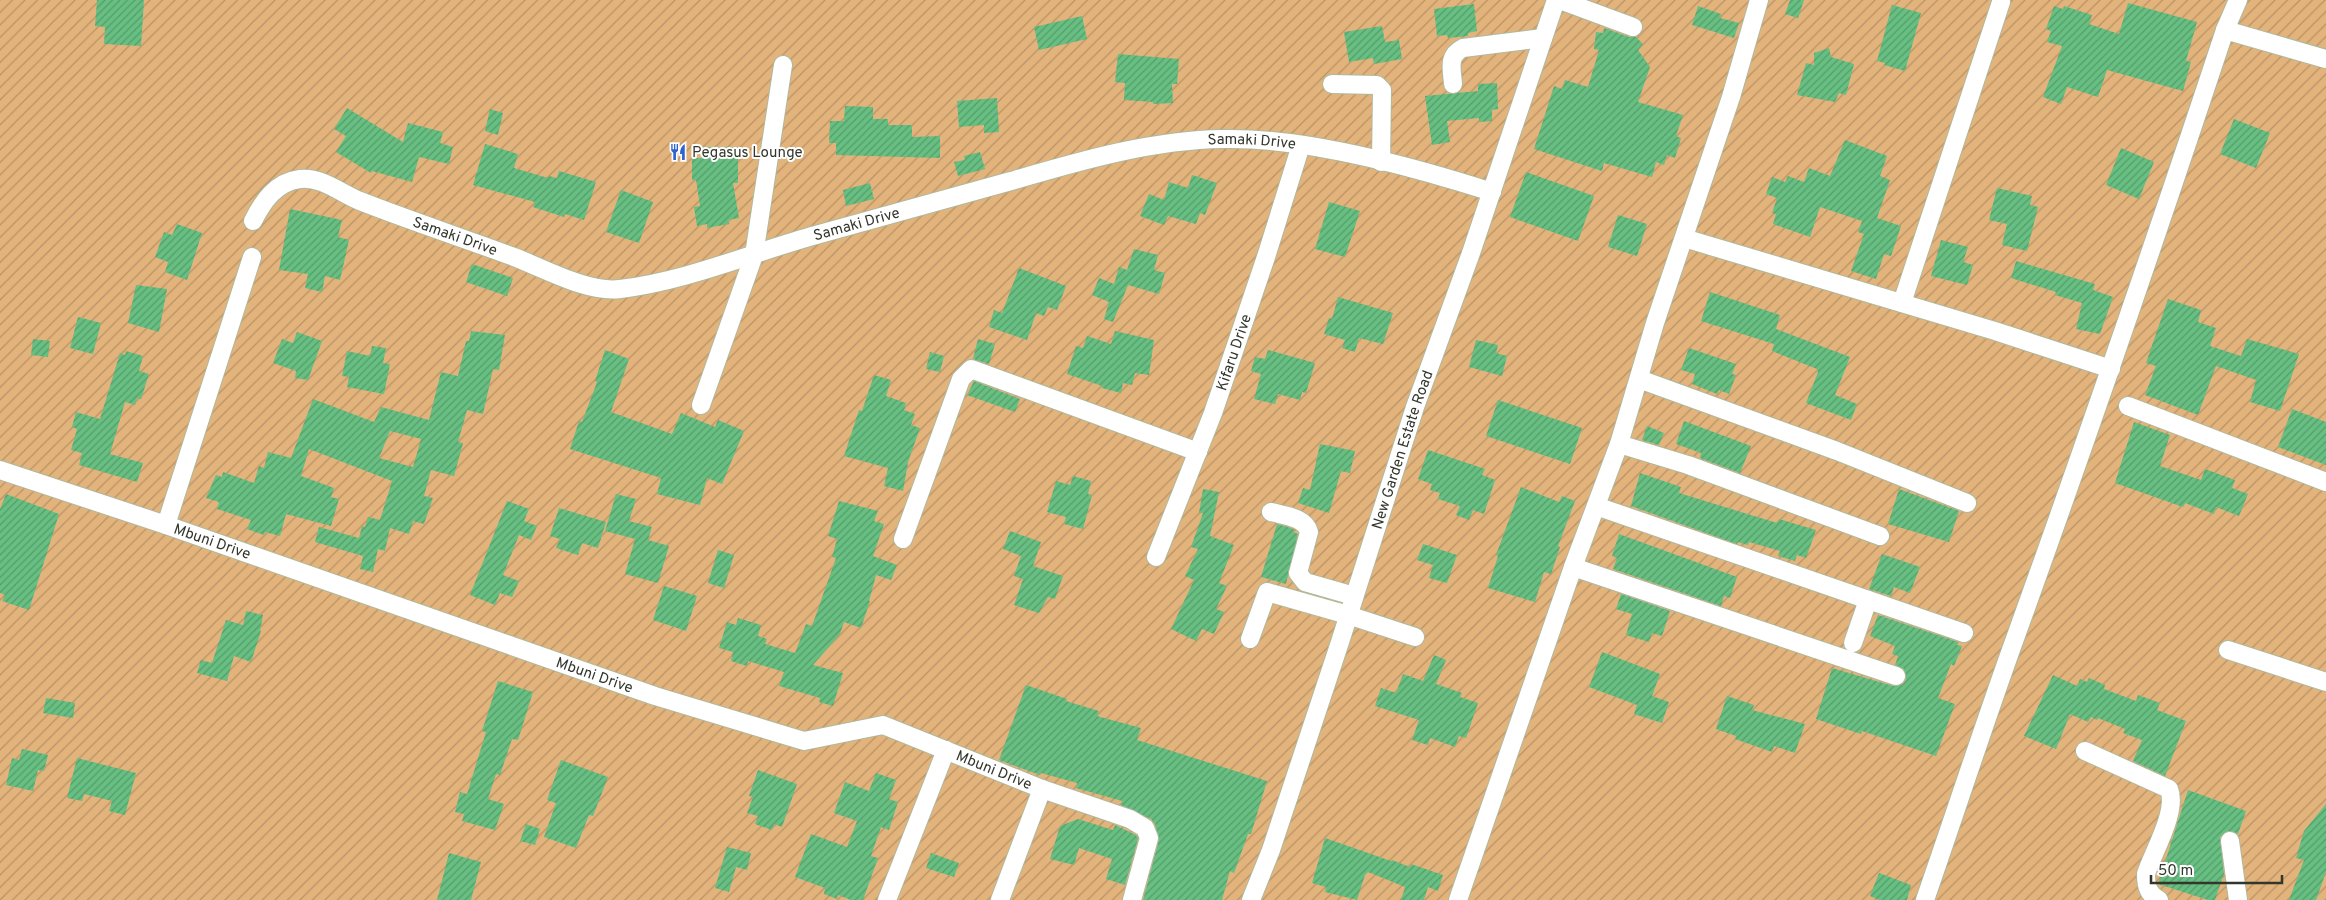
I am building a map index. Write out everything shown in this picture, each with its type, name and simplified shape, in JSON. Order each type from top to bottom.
[{"type":"street","name":"New Garden Estate Road","points":[[1251,900],[1270,850],[1415,407],[1492,192],[1556,0]]},
{"type":"street","points":[[1560,0],[1634,27]]},
{"type":"street","points":[[1458,900],[1573,567],[1619,444],[1760,0]]},
{"type":"street","points":[[1925,900],[2016,635],[2111,369],[2225,30],[2238,0]]},
{"type":"street","points":[[1902,303],[2001,2]]},
{"type":"street","points":[[2225,30],[2326,59]]},
{"type":"street","points":[[1453,84],[1451,61],[1456,51],[1462,48],[1543,38]]},
{"type":"street","points":[[701,405],[754,256],[783,65]]},
{"type":"street","points":[[1332,84],[1376,85],[1382,90],[1381,162]]},
{"type":"street","name":"Samaki Drive","points":[[253,220],[262,204],[283,184],[307,178],[398,216],[596,288],[619,289],[647,284],[754,256],[814,236],[1104,156],[1198,140],[1252,139],[1301,145],[1381,162],[1492,192]]},
{"type":"street","name":"Kifaru Drive","points":[[1156,557],[1198,452],[1266,257],[1301,145]]},
{"type":"street","points":[[1684,238],[1902,303],[2111,369]]},
{"type":"street","points":[[166,525],[252,257]]},
{"type":"street","points":[[903,539],[961,379],[971,369],[1198,452]]},
{"type":"street","points":[[1639,379],[1837,451],[1967,502]]},
{"type":"street","points":[[2128,406],[2326,482]]},
{"type":"street","points":[[1619,444],[1698,468],[1880,536]]},
{"type":"street","name":"Mbuni Drive","points":[[0,470],[166,525],[655,696],[804,740],[883,725],[1042,789],[1130,819],[1145,828],[1149,838],[1132,900]]},
{"type":"street","points":[[1596,506],[1964,634]]},
{"type":"street","points":[[1271,512],[1303,521],[1307,526],[1309,532],[1298,573],[1300,578],[1305,582],[1354,596]]},
{"type":"street","points":[[1573,567],[1896,676]]},
{"type":"street","points":[[1250,639],[1267,592],[1348,615],[1415,638]]},
{"type":"street","points":[[1853,643],[1868,600]]},
{"type":"street","points":[[2228,650],[2326,682]]},
{"type":"street","points":[[887,900],[946,750]]},
{"type":"street","points":[[2085,751],[2169,789],[2171,802],[2168,815],[2146,874],[2149,892],[2159,900]]},
{"type":"street","points":[[1000,900],[1042,789]]},
{"type":"street","points":[[2230,841],[2238,900]]},
{"type":"shaded area","points":[[0,0],[2326,0],[2326,900],[0,900]]},
{"type":"building","points":[[97,0],[144,0],[141,46],[104,44],[105,27],[95,26]]},
{"type":"building","points":[[1790,0],[1804,0],[1798,18],[1785,14]]},
{"type":"building","points":[[2128,3],[2197,22],[2186,61],[2191,62],[2183,91],[2107,70],[2098,97],[2067,87],[2061,104],[2043,97],[2062,46],[2047,42],[2051,31],[2046,29],[2054,6],[2063,9],[2064,6],[2092,15],[2089,24],[2119,34]]},
{"type":"building","points":[[1474,4],[1477,31],[1468,33],[1468,36],[1448,38],[1447,35],[1437,36],[1434,9]]},
{"type":"building","points":[[1892,5],[1921,13],[1905,71],[1877,61]]},
{"type":"building","points":[[1698,6],[1721,14],[1720,18],[1739,23],[1734,38],[1692,25]]},
{"type":"building","points":[[1082,16],[1087,39],[1039,50],[1034,27]]},
{"type":"building","points":[[1382,26],[1385,42],[1399,40],[1402,59],[1374,64],[1373,58],[1349,62],[1344,32]]},
{"type":"building","points":[[1604,28],[1629,37],[1636,37],[1643,44],[1638,50],[1650,67],[1638,102],[1683,115],[1676,136],[1681,138],[1675,158],[1667,155],[1664,165],[1656,162],[1652,177],[1604,163],[1602,171],[1534,149],[1554,86],[1562,89],[1565,80],[1588,87],[1599,50],[1594,49],[1596,32],[1603,33]]},
{"type":"building","points":[[1829,48],[1831,57],[1854,64],[1846,95],[1839,93],[1835,102],[1797,95],[1806,63],[1814,65],[1814,53]]},
{"type":"building","points":[[1118,54],[1179,59],[1177,84],[1172,84],[1173,103],[1153,104],[1153,102],[1124,100],[1125,83],[1115,82]]},
{"type":"building","points":[[1497,83],[1498,109],[1492,110],[1492,121],[1479,122],[1479,118],[1447,121],[1450,142],[1432,145],[1425,96],[1478,91],[1478,84]]},
{"type":"building","points":[[997,98],[999,132],[984,133],[984,125],[959,127],[957,101]]},
{"type":"building","points":[[845,106],[873,107],[873,119],[888,119],[888,125],[912,125],[912,137],[940,136],[940,158],[836,155],[836,143],[829,143],[830,121],[844,121]]},
{"type":"building","points":[[347,108],[403,142],[408,123],[443,132],[440,143],[453,147],[449,164],[419,157],[412,182],[372,171],[371,173],[336,152],[346,136],[334,129]]},
{"type":"building","points":[[490,109],[503,113],[498,135],[485,131]]},
{"type":"building","points":[[2234,119],[2270,133],[2256,168],[2220,154]]},
{"type":"building","points":[[1845,140],[1887,156],[1880,176],[1890,180],[1877,218],[1901,226],[1891,256],[1884,254],[1876,279],[1851,271],[1864,234],[1858,232],[1862,221],[1820,207],[1810,237],[1773,224],[1776,214],[1772,213],[1777,198],[1766,194],[1772,177],[1785,182],[1788,176],[1804,182],[1809,168],[1830,176]]},
{"type":"building","points":[[485,144],[518,154],[514,168],[548,178],[549,176],[557,178],[559,171],[596,182],[584,220],[565,214],[564,217],[533,207],[535,202],[473,185]]},
{"type":"building","points":[[701,147],[738,147],[738,183],[733,183],[739,218],[728,220],[729,224],[707,228],[707,224],[697,226],[694,207],[700,206],[696,180],[692,180],[692,158],[701,158]]},
{"type":"building","points":[[2121,148],[2154,162],[2139,199],[2106,185]]},
{"type":"building","points":[[980,152],[985,169],[958,176],[954,162],[965,160],[964,156]]},
{"type":"building","points":[[1526,172],[1594,196],[1578,241],[1510,217]]},
{"type":"building","points":[[1192,175],[1217,183],[1205,215],[1200,213],[1196,224],[1168,216],[1164,225],[1140,216],[1149,194],[1164,200],[1169,182],[1188,188]]},
{"type":"building","points":[[870,183],[874,199],[846,206],[843,190]]},
{"type":"building","points":[[1997,188],[2032,196],[2030,205],[2038,207],[2027,251],[2002,245],[2007,224],[1989,220]]},
{"type":"building","points":[[621,190],[653,202],[639,243],[606,232]]},
{"type":"building","points":[[1329,202],[1360,211],[1345,257],[1315,249]]},
{"type":"building","points":[[290,209],[342,220],[338,237],[349,240],[340,280],[325,276],[322,292],[305,288],[308,274],[279,270]]},
{"type":"building","points":[[1618,215],[1647,224],[1637,256],[1608,247]]},
{"type":"building","points":[[177,224],[202,233],[187,280],[165,272],[168,262],[155,257],[164,232],[172,235]]},
{"type":"building","points":[[1941,240],[1968,247],[1963,262],[1973,265],[1967,285],[1931,276]]},
{"type":"building","points":[[1134,249],[1158,255],[1154,270],[1165,273],[1159,294],[1128,285],[1113,322],[1104,319],[1109,302],[1092,295],[1099,278],[1114,284],[1119,267],[1127,270]]},
{"type":"building","points":[[2016,261],[2095,284],[2093,290],[2113,297],[2100,334],[2076,329],[2082,303],[2055,295],[2056,292],[2011,278]]},
{"type":"building","points":[[472,264],[513,278],[507,296],[466,282]]},
{"type":"building","points":[[1019,268],[1066,286],[1057,310],[1048,307],[1044,316],[1036,313],[1027,340],[989,327],[994,310],[1002,313]]},
{"type":"building","points":[[136,285],[167,289],[159,332],[128,323]]},
{"type":"building","points":[[1710,292],[1780,315],[1776,329],[1850,357],[1835,395],[1857,404],[1851,420],[1806,403],[1818,372],[1817,369],[1772,351],[1774,344],[1701,321]]},
{"type":"building","points":[[1338,297],[1393,313],[1383,344],[1359,338],[1355,352],[1342,348],[1345,340],[1324,334],[1329,318],[1332,319]]},
{"type":"building","points":[[2168,299],[2201,310],[2198,322],[2216,328],[2210,346],[2241,356],[2247,339],[2299,354],[2280,411],[2250,402],[2256,380],[2216,366],[2198,415],[2145,395],[2156,366],[2146,363]]},
{"type":"building","points":[[78,317],[101,323],[93,354],[70,348]]},
{"type":"building","points":[[471,331],[505,335],[499,370],[493,369],[483,414],[467,410],[458,442],[463,443],[454,476],[431,470],[424,496],[433,498],[424,524],[413,521],[409,534],[390,528],[385,551],[378,549],[373,572],[360,569],[363,556],[315,542],[319,527],[359,538],[362,526],[365,527],[368,517],[380,520],[392,481],[309,449],[301,476],[334,488],[331,497],[339,499],[331,526],[286,514],[280,536],[265,532],[264,535],[247,529],[251,520],[217,509],[219,502],[206,498],[216,475],[222,477],[223,472],[254,483],[259,466],[264,468],[268,452],[291,458],[313,399],[374,422],[381,407],[429,420],[441,372],[458,376],[466,341],[469,341]],"holes":[[[390,431],[421,439],[413,467],[379,458]]]},
{"type":"building","points":[[1115,331],[1154,340],[1149,375],[1135,373],[1132,385],[1123,383],[1121,393],[1102,388],[1102,386],[1067,374],[1076,346],[1083,348],[1087,336],[1111,344]]},
{"type":"building","points":[[297,332],[322,341],[308,380],[295,378],[296,371],[273,363],[282,339],[293,343]]},
{"type":"building","points":[[33,339],[50,341],[48,357],[31,355]]},
{"type":"building","points":[[978,339],[995,344],[989,364],[973,359]]},
{"type":"building","points":[[1476,340],[1498,345],[1496,353],[1507,356],[1502,376],[1469,367]]},
{"type":"building","points":[[372,346],[386,348],[383,363],[390,364],[384,394],[347,387],[349,377],[342,376],[347,351],[370,356]]},
{"type":"building","points":[[1689,348],[1736,364],[1732,374],[1736,375],[1729,394],[1719,390],[1717,394],[1692,384],[1695,374],[1681,370]]},
{"type":"building","points":[[605,350],[629,359],[611,412],[672,434],[681,413],[715,427],[718,420],[744,431],[722,484],[707,478],[700,505],[657,494],[661,478],[570,449],[579,421],[582,422],[597,382],[595,381]]},
{"type":"building","points":[[1268,350],[1315,363],[1306,393],[1302,392],[1300,400],[1278,394],[1275,404],[1254,399],[1261,374],[1251,371],[1255,357],[1265,359]]},
{"type":"building","points":[[126,351],[143,356],[139,371],[149,374],[141,399],[137,398],[135,405],[125,402],[110,454],[143,463],[137,482],[79,465],[82,453],[71,450],[77,429],[72,427],[76,412],[100,419],[120,353],[125,355]]},
{"type":"building","points":[[930,352],[944,356],[940,372],[926,369]]},
{"type":"building","points":[[874,375],[891,380],[886,396],[906,403],[904,410],[915,414],[911,425],[920,428],[908,462],[903,491],[884,486],[888,468],[844,456],[859,410],[862,411]]},
{"type":"building","points":[[974,381],[1020,399],[1015,412],[967,395]]},
{"type":"building","points":[[1498,400],[1582,428],[1570,464],[1486,436]]},
{"type":"building","points":[[2292,409],[2326,422],[2326,465],[2278,447]]},
{"type":"building","points":[[1684,421],[1751,446],[1740,473],[1700,458],[1701,453],[1676,444]]},
{"type":"building","points":[[2134,422],[2170,435],[2160,466],[2201,480],[2205,469],[2235,480],[2232,488],[2248,494],[2239,516],[2216,507],[2214,514],[2185,503],[2183,507],[2115,483]]},
{"type":"building","points":[[1647,426],[1664,433],[1659,445],[1642,440]]},
{"type":"building","points":[[1320,444],[1355,451],[1350,473],[1341,471],[1329,513],[1298,503],[1303,488],[1310,490]]},
{"type":"building","points":[[1428,450],[1485,469],[1482,475],[1495,480],[1484,514],[1473,510],[1469,520],[1456,515],[1460,506],[1438,499],[1440,493],[1430,490],[1432,484],[1418,479]]},
{"type":"building","points":[[1640,473],[1681,487],[1679,493],[1777,523],[1779,519],[1816,530],[1806,558],[1797,555],[1795,561],[1778,556],[1780,551],[1749,542],[1748,545],[1738,542],[1737,544],[1631,506]]},
{"type":"building","points":[[1073,476],[1091,481],[1088,494],[1092,495],[1083,529],[1064,524],[1066,517],[1047,512],[1056,481],[1070,485]]},
{"type":"building","points":[[1521,487],[1559,502],[1562,496],[1575,501],[1558,546],[1560,547],[1551,574],[1544,572],[1535,602],[1488,588],[1498,556],[1496,555]]},
{"type":"building","points":[[1203,489],[1219,492],[1210,536],[1234,545],[1219,583],[1227,586],[1216,609],[1224,612],[1214,634],[1202,629],[1196,641],[1171,629],[1194,580],[1185,576],[1198,549],[1191,547],[1203,513],[1199,513]]},
{"type":"building","points":[[1899,489],[1959,511],[1949,542],[1888,524]]},
{"type":"building","points":[[6,494],[59,514],[29,610],[2,601],[5,595],[0,593],[0,509]]},
{"type":"building","points":[[616,494],[636,499],[629,521],[652,527],[648,540],[669,546],[658,583],[625,574],[635,539],[605,531]]},
{"type":"building","points":[[507,501],[529,509],[524,521],[537,526],[531,540],[519,535],[503,575],[519,581],[512,597],[500,593],[495,605],[470,595]]},
{"type":"building","points":[[839,501],[878,511],[874,521],[884,524],[873,556],[897,565],[891,580],[876,575],[861,628],[844,622],[840,634],[813,665],[843,673],[833,706],[819,702],[820,698],[779,686],[784,672],[748,661],[747,666],[731,661],[733,652],[719,648],[727,622],[736,625],[738,618],[761,625],[758,636],[767,639],[765,644],[795,653],[806,624],[812,626],[836,558],[832,557],[837,539],[828,536]]},
{"type":"building","points":[[559,508],[606,522],[598,548],[582,543],[578,555],[556,548],[560,539],[550,536]]},
{"type":"building","points":[[1277,524],[1294,529],[1293,532],[1298,534],[1286,584],[1261,577]]},
{"type":"building","points":[[1010,531],[1041,542],[1033,566],[1063,576],[1055,599],[1048,597],[1039,613],[1014,605],[1023,579],[1014,576],[1021,556],[1003,549]]},
{"type":"building","points":[[1619,534],[1737,577],[1730,598],[1724,596],[1721,606],[1613,569],[1617,558],[1612,556]]},
{"type":"building","points":[[1423,544],[1457,555],[1447,583],[1429,578],[1433,565],[1417,560]]},
{"type":"building","points":[[718,550],[734,555],[724,588],[708,583]]},
{"type":"building","points":[[1882,554],[1920,567],[1910,593],[1894,587],[1891,596],[1869,589]]},
{"type":"building","points":[[664,586],[697,596],[686,631],[653,620]]},
{"type":"building","points":[[1621,594],[1670,611],[1662,636],[1652,633],[1649,642],[1626,635],[1632,614],[1616,609]]},
{"type":"building","points":[[246,611],[263,615],[261,631],[251,662],[234,656],[227,681],[197,673],[201,660],[212,663],[226,620],[243,625]]},
{"type":"building","points":[[1878,615],[1958,642],[1957,645],[1962,646],[1954,666],[1951,664],[1938,698],[1955,704],[1936,756],[1862,731],[1861,734],[1816,719],[1832,668],[1893,686],[1903,684],[1906,680],[1904,669],[1895,665],[1898,656],[1892,654],[1895,646],[1870,636]]},
{"type":"building","points":[[1602,652],[1660,674],[1652,696],[1669,702],[1662,723],[1634,714],[1637,705],[1589,687]]},
{"type":"building","points":[[1434,655],[1446,660],[1436,684],[1462,693],[1460,697],[1478,703],[1466,738],[1459,736],[1455,747],[1430,738],[1428,745],[1412,740],[1419,720],[1375,706],[1381,688],[1396,693],[1403,674],[1423,681]]},
{"type":"building","points":[[2053,675],[2077,686],[2080,679],[2087,682],[2089,678],[2105,685],[2104,689],[2136,701],[2138,695],[2160,703],[2157,710],[2186,721],[2165,776],[2133,761],[2142,740],[2123,733],[2125,729],[2098,718],[2097,720],[2091,717],[2088,722],[2070,714],[2056,749],[2024,736]]},
{"type":"building","points":[[498,681],[533,692],[518,740],[512,739],[500,775],[496,774],[488,799],[504,804],[495,830],[462,821],[464,814],[455,812],[460,792],[467,794],[486,732],[482,731]]},
{"type":"building","points":[[1026,685],[1067,699],[1066,701],[1099,711],[1097,716],[1141,728],[1137,740],[1267,781],[1251,834],[1248,834],[1234,873],[1230,871],[1222,900],[1143,900],[1159,840],[1155,824],[1151,819],[1121,805],[1122,801],[1076,788],[1077,783],[1041,773],[1040,775],[999,760]]},
{"type":"building","points":[[1727,696],[1754,705],[1752,710],[1805,724],[1795,753],[1774,746],[1772,752],[1735,739],[1736,736],[1716,729]]},
{"type":"building","points":[[46,698],[75,703],[73,718],[43,713]]},
{"type":"building","points":[[22,749],[48,755],[44,771],[38,770],[33,791],[6,785],[12,758],[19,760]]},
{"type":"building","points":[[77,758],[136,773],[125,815],[109,811],[112,801],[84,794],[82,801],[67,798]]},
{"type":"building","points":[[561,760],[608,777],[593,816],[589,815],[576,848],[544,837],[556,803],[547,800]]},
{"type":"building","points":[[758,770],[797,784],[782,827],[774,824],[772,830],[755,824],[758,816],[747,813],[753,797],[749,796]]},
{"type":"building","points":[[876,773],[896,780],[889,799],[898,802],[889,830],[881,827],[871,856],[878,858],[863,900],[851,900],[838,895],[837,899],[824,894],[825,888],[795,877],[811,834],[847,847],[857,821],[834,813],[845,782],[869,791]]},
{"type":"building","points":[[2188,790],[2246,811],[2238,834],[2228,831],[2220,837],[2224,874],[2215,900],[2208,900],[2158,884]]},
{"type":"building","points":[[2326,804],[2326,872],[2316,900],[2289,900],[2304,860],[2296,858],[2304,831]]},
{"type":"building","points":[[1078,819],[1113,830],[1115,825],[1136,835],[1138,839],[1125,885],[1106,879],[1112,859],[1079,848],[1074,865],[1050,859],[1060,826]]},
{"type":"building","points":[[526,824],[540,829],[535,845],[520,841]]},
{"type":"building","points":[[1325,838],[1410,867],[1411,864],[1443,875],[1438,891],[1428,887],[1424,900],[1401,900],[1405,887],[1368,872],[1365,875],[1357,900],[1325,892],[1326,887],[1312,883]]},
{"type":"building","points":[[727,847],[751,853],[747,870],[736,867],[729,892],[715,888]]},
{"type":"building","points":[[449,853],[481,862],[471,900],[437,900]]},
{"type":"building","points":[[931,853],[959,863],[954,877],[926,868]]},
{"type":"building","points":[[1879,873],[1911,885],[1907,900],[1879,900],[1870,896]]},
{"type":"place","name":"Pegasus Lounge","points":[[678,152]]}]
